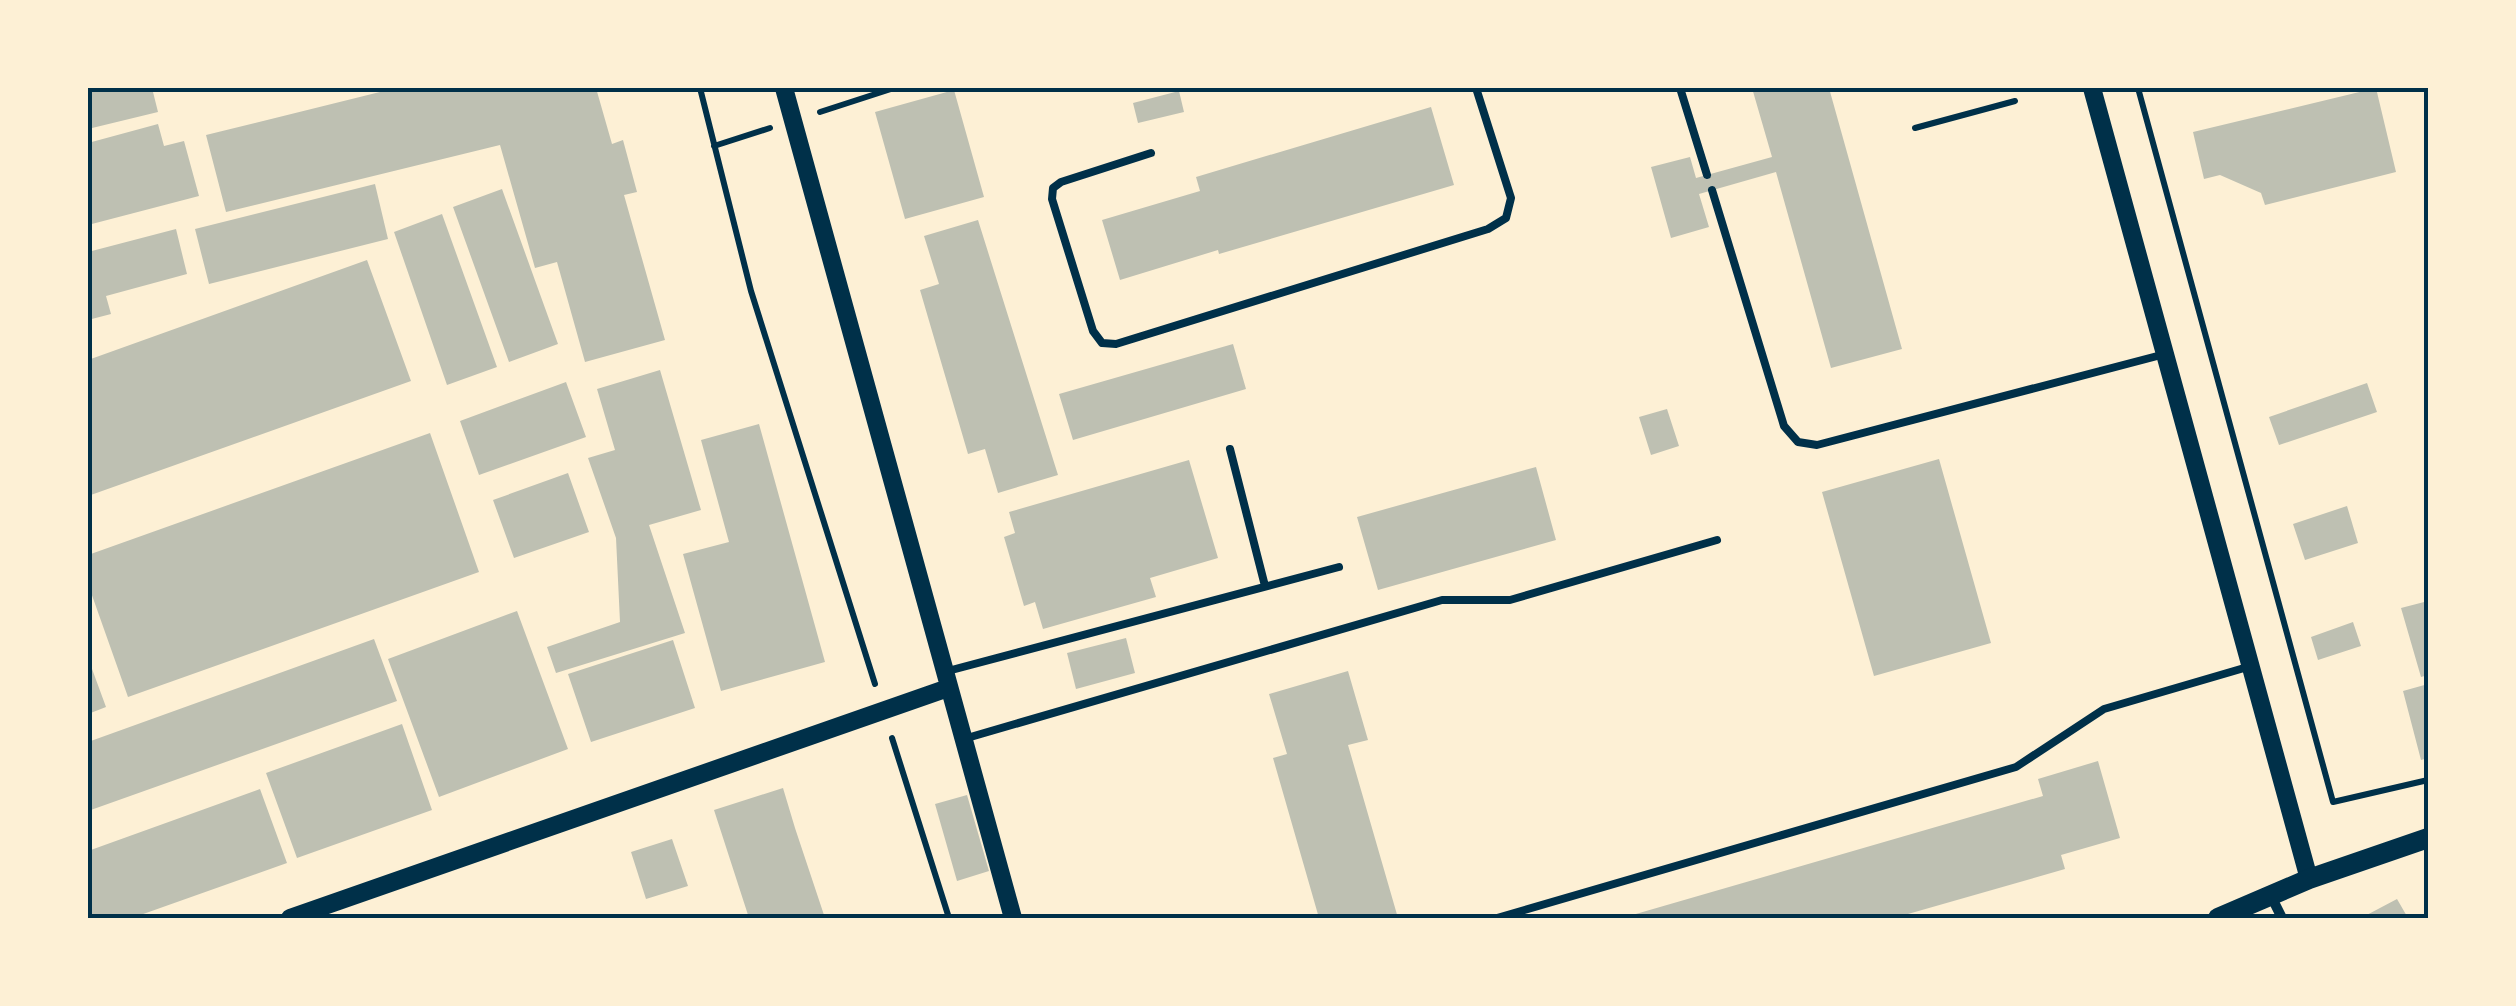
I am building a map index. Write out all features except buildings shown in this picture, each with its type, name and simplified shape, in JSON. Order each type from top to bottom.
[{"type":"main road","points":[[2218,918],[2309,879],[2428,838]]},
{"type":"street","points":[[784,88],[1013,918]]},
{"type":"street","points":[[2092,88],[2309,879]]},
{"type":"street","points":[[290,918],[884,711],[946,680]]},
{"type":"street","points":[[2271,895],[2282,918]]},
{"type":"lane","points":[[1151,153],[1053,188],[1052,199],[1093,331],[1102,343],[1116,344],[1488,229],[1506,218],[1511,198],[1476,88]]},
{"type":"lane","points":[[1680,88],[1707,175]]},
{"type":"lane","points":[[1712,190],[1784,426],[1798,442],[1817,445],[2165,354]]},
{"type":"lane","points":[[1230,449],[1266,586]]},
{"type":"lane","points":[[962,740],[1442,600],[1510,600],[1716,540]]},
{"type":"lane","points":[[946,680],[1339,566]]},
{"type":"lane","points":[[1497,918],[2016,768],[2104,709],[2251,666]]},
{"type":"path","points":[[700,88],[751,291],[949,918]]},
{"type":"path","points":[[2138,88],[2334,802],[2428,780]]},
{"type":"path","points":[[1915,128],[2016,101]]}]
